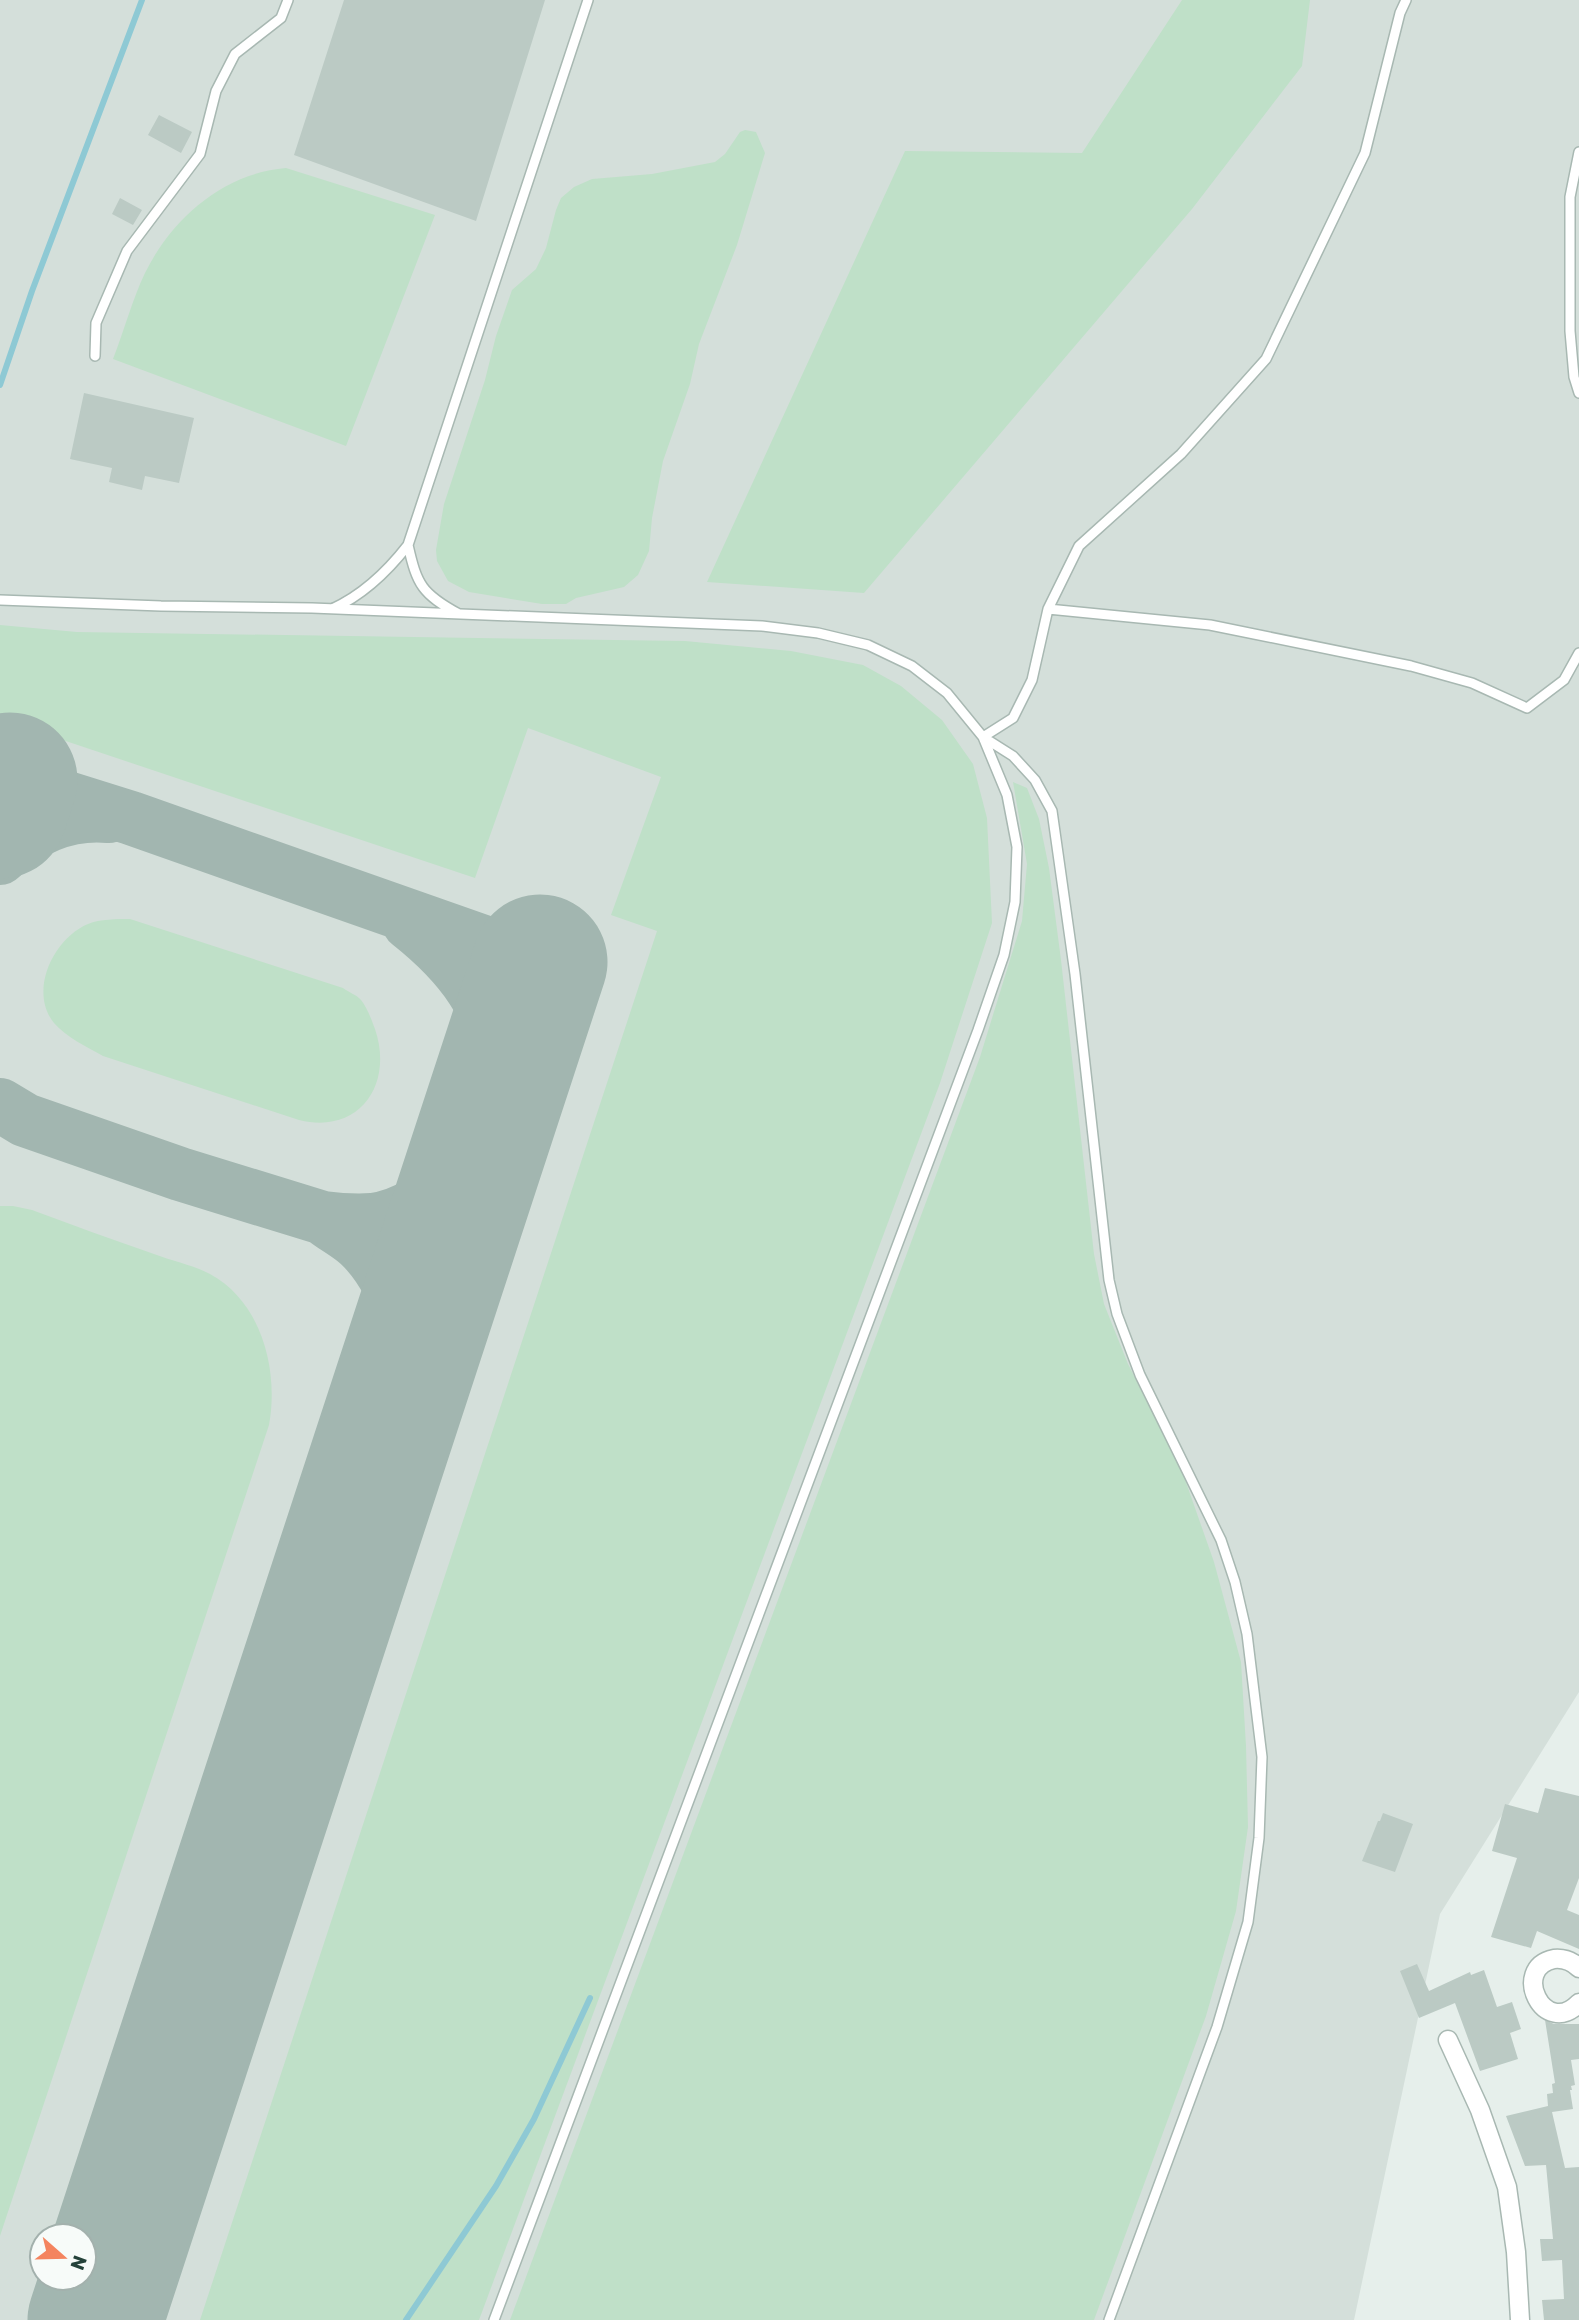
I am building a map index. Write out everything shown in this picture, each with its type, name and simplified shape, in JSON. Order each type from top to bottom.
[{"type":"street","points":[[1579,1968],[1566,1959],[1548,1961],[1541,1966],[1532,1983],[1537,2000],[1551,2011],[1569,2011],[1579,2003]]},
{"type":"street","points":[[1448,2040],[1479,2110],[1507,2187],[1516,2252],[1520,2320]]},
{"type":"lane","points":[[95,356],[96,323],[127,251],[200,154],[216,91],[235,54],[281,18],[288,0]]},
{"type":"lane","points":[[331,609],[351,600],[367,587],[390,567],[408,545],[588,0]]},
{"type":"lane","points":[[983,737],[1013,718],[1032,680],[1048,609],[1079,547],[1181,454],[1266,359],[1364,153],[1400,13],[1406,0]]},
{"type":"lane","points":[[1579,152],[1570,198],[1570,331],[1574,377],[1579,393]]},
{"type":"lane","points":[[408,545],[415,573],[424,591],[436,602],[460,615]]},
{"type":"lane","points":[[0,600],[592,618],[762,626],[818,633],[868,645],[912,666],[947,693],[983,737],[1007,795],[1017,847],[1015,902],[1004,955],[494,2320]]},
{"type":"lane","points":[[1048,609],[1210,625],[1398,663],[1472,683],[1527,708],[1564,680],[1579,653]]},
{"type":"lane","points":[[983,737],[1013,756],[1035,780],[1052,811],[1075,974],[1109,1280],[1117,1314],[1140,1375],[1221,1540],[1235,1583],[1247,1634],[1262,1757],[1259,1838],[1248,1922],[1217,2027],[1109,2320]]},
{"type":"shaded area","points":[[0,0],[1579,0],[1579,1692],[1440,1914],[1354,2320],[0,2320]]},
{"type":"green space","points":[[1182,0],[1310,0],[1302,66],[1192,209],[864,593],[707,582],[905,151],[1082,153]]},
{"type":"green space","points":[[740,132],[756,132],[765,153],[737,245],[699,344],[690,384],[663,461],[652,518],[649,551],[638,575],[624,587],[576,598],[566,604],[542,604],[469,592],[448,581],[437,561],[436,550],[444,504],[512,290],[536,269],[546,248],[561,198],[574,187],[592,179],[652,174],[715,162],[725,154]]},
{"type":"green space","points":[[286,168],[435,215],[346,446],[113,359],[145,273],[156,253],[185,217],[221,189],[263,172]]},
{"type":"green space","points":[[0,625],[77,632],[685,641],[791,651],[863,665],[901,686],[942,720],[973,764],[987,818],[992,923],[940,1083],[479,2320],[200,2320],[657,931],[611,915],[661,777],[528,728],[475,878],[0,719]]},
{"type":"green space","points":[[1013,782],[1027,788],[1039,819],[1049,868],[1094,1254],[1104,1304],[1128,1364],[1182,1471],[1214,1562],[1241,1662],[1248,1827],[1236,1911],[1206,2016],[1094,2320],[510,2320],[980,1057],[1022,921],[1027,864]]},
{"type":"green space","points":[[130,919],[343,988],[357,997],[371,1018],[380,1050],[380,1069],[367,1101],[354,1113],[339,1120],[320,1123],[299,1120],[103,1056],[64,1033],[54,1023],[44,996],[44,981],[55,953],[76,931],[88,924],[103,920]]},
{"type":"green space","points":[[0,1206],[32,1210],[197,1268],[228,1286],[243,1302],[263,1340],[271,1383],[271,1404],[269,1425],[0,2236]]},
{"type":"building","points":[[344,0],[545,0],[476,221],[294,155]]},
{"type":"building","points":[[159,115],[192,132],[181,153],[148,135]]},
{"type":"building","points":[[120,198],[142,210],[133,225],[112,214]]},
{"type":"building","points":[[84,393],[194,418],[179,483],[145,476],[142,490],[109,482],[112,468],[70,459]]},
{"type":"building","points":[[1545,1788],[1579,1796],[1579,1878],[1567,1910],[1579,1915],[1579,1949],[1537,1931],[1531,1948],[1491,1937],[1517,1858],[1492,1851],[1505,1804],[1538,1813]]},
{"type":"building","points":[[1383,1813],[1413,1824],[1395,1872],[1362,1861]]},
{"type":"building","points":[[1417,1964],[1429,1991],[1470,1972],[1471,1975],[1484,1970],[1497,2007],[1512,2002],[1521,2029],[1510,2033],[1518,2059],[1480,2071],[1455,2003],[1419,2018],[1400,1971]]},
{"type":"building","points":[[1545,2020],[1554,2024],[1579,2024],[1579,2059],[1571,2060],[1575,2085],[1571,2086],[1570,2090],[1573,2109],[1552,2112],[1565,2168],[1579,2167],[1579,2320],[1544,2320],[1542,2300],[1564,2299],[1562,2260],[1542,2261],[1540,2239],[1553,2239],[1546,2165],[1525,2166],[1506,2116],[1548,2106],[1547,2094],[1553,2093],[1552,2084],[1555,2083]]},
{"type":"waterway","points":[[0,385],[32,291],[142,0]]},
{"type":"waterway","points":[[406,2320],[496,2186],[534,2119],[590,1998]]},
{"type":"taxiway","points":[[0,777],[131,818],[540,962]]},
{"type":"taxiway","points":[[0,858],[23,839],[50,825],[78,817],[109,816]]},
{"type":"taxiway","points":[[409,923],[445,955],[472,989],[492,1028],[504,1074]]},
{"type":"taxiway","points":[[0,1105],[25,1120],[180,1174],[323,1218]]},
{"type":"taxiway","points":[[415,1345],[386,1278],[378,1266],[359,1244],[323,1218],[372,1220],[400,1212],[427,1198],[475,1162]]},
{"type":"runway","points":[[0,811],[10,780]]},
{"type":"runway","points":[[95,2320],[540,962]]}]
